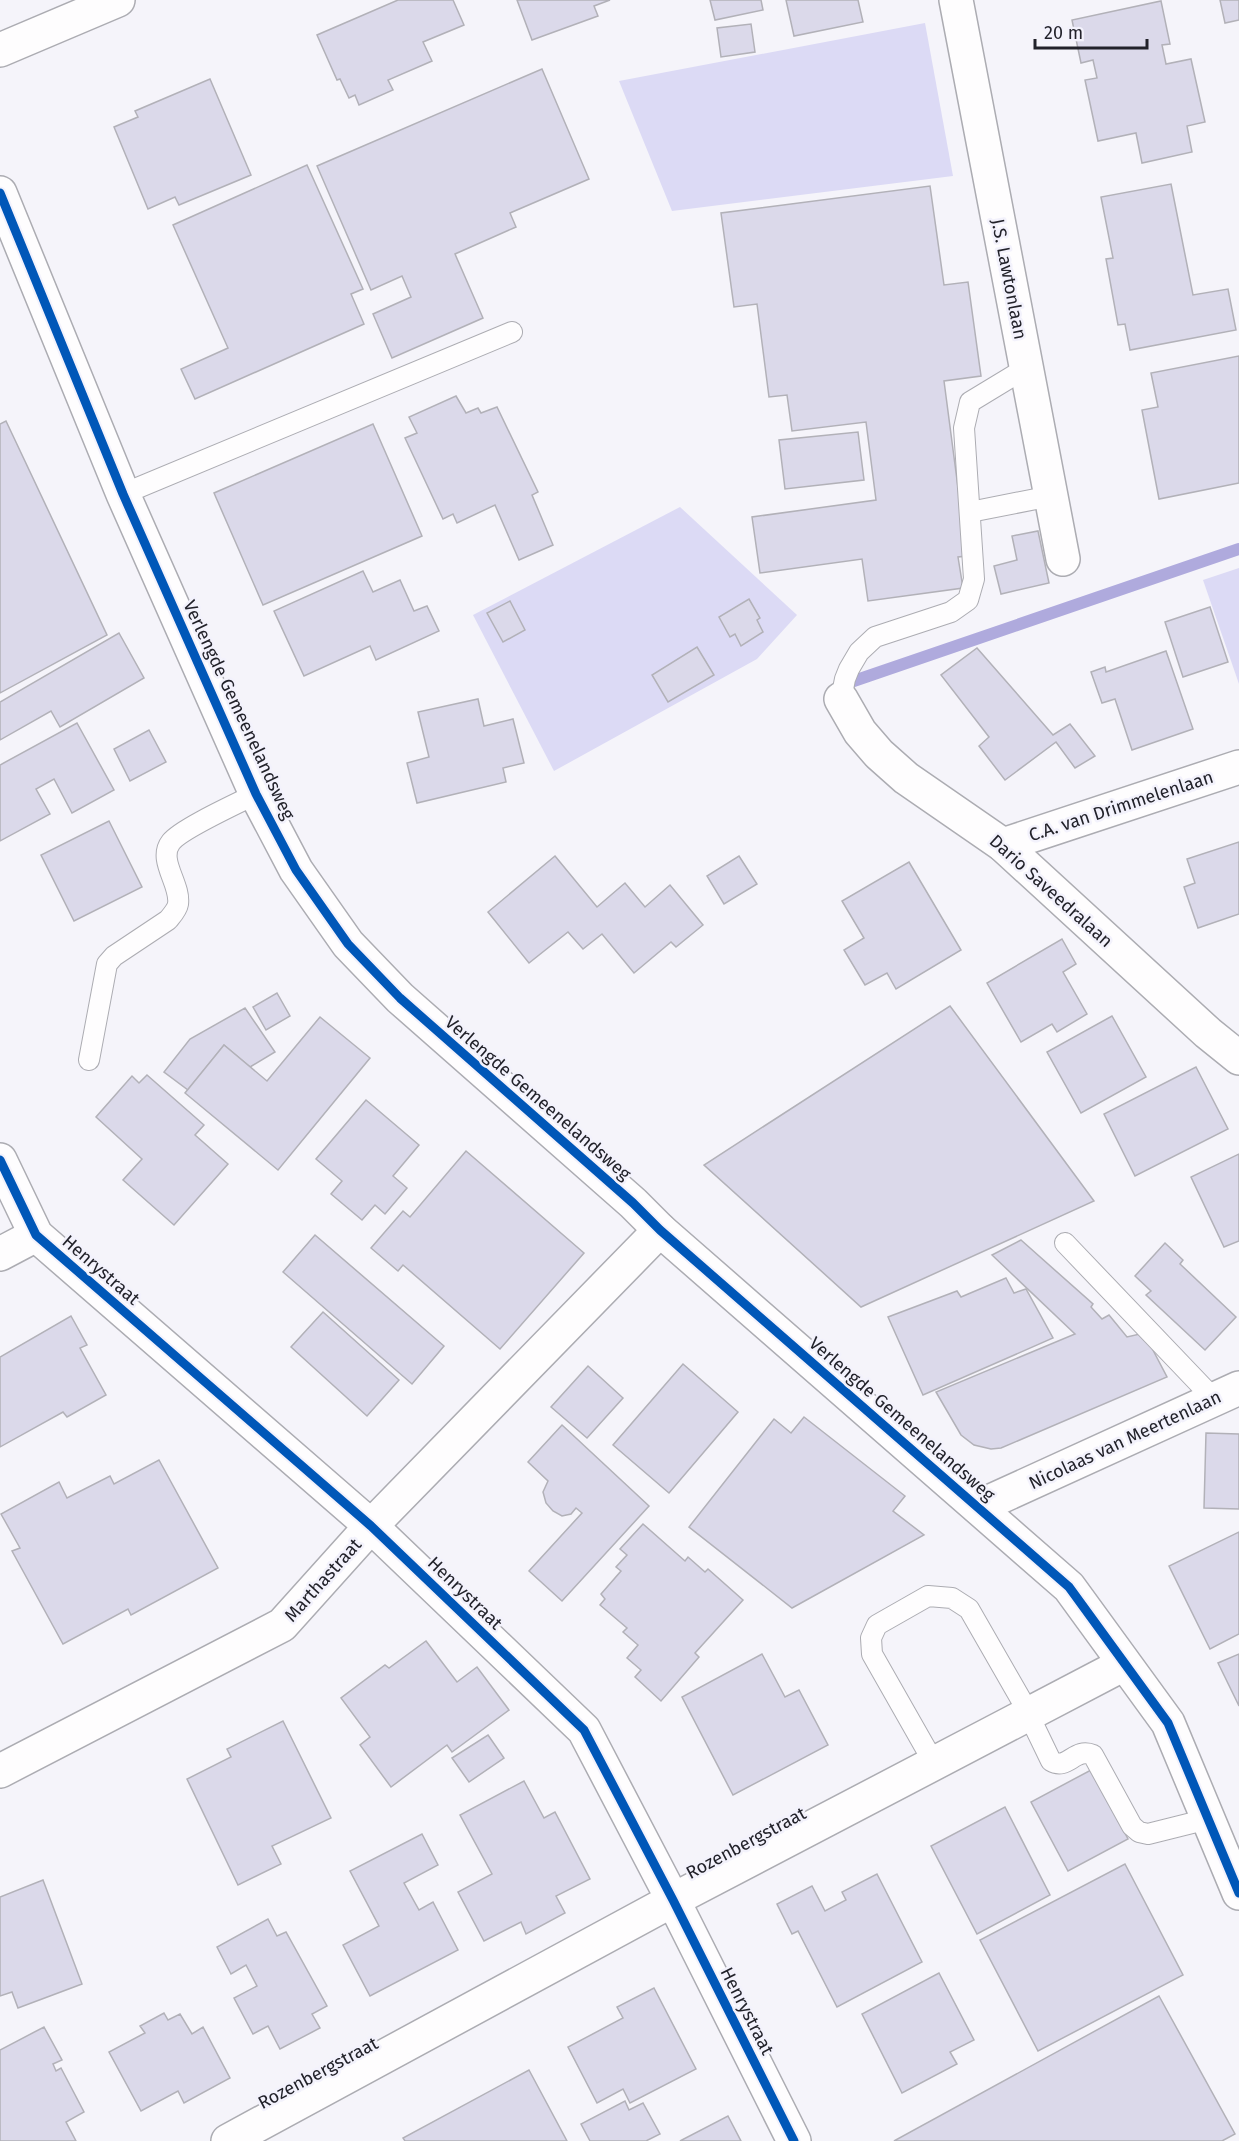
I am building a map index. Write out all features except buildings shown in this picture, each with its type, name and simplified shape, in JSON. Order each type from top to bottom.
[{"type":"street","points":[[0,50],[118,0]]},
{"type":"street","name":"J.S. Lawtonlaan","points":[[956,0],[1063,559]]},
{"type":"street","name":"Verlengde Gemeenelandsweg","points":[[0,193],[123,494],[256,794],[296,870],[348,944],[400,998],[633,1203],[660,1230],[1069,1587],[1168,1724],[1239,1893]]},
{"type":"street","name":"Dario Saveedralaan","points":[[841,699],[860,732],[879,754],[906,778],[1003,845],[1208,1033],[1239,1058]]},
{"type":"street","name":"C.A. van Drimmelenlaan","points":[[1003,845],[1239,767]]},
{"type":"street","name":"Henrystraat","points":[[0,1160],[36,1235],[371,1526],[584,1730],[673,1900],[794,2141]]},
{"type":"street","name":"Marthastraat","points":[[0,1771],[282,1625],[371,1526],[660,1230]]},
{"type":"street","points":[[0,1254],[36,1235]]},
{"type":"street","name":"Nicolaas van Meertenlaan","points":[[978,1507],[1226,1394]]},
{"type":"street","name":"Rozenbergstraat","points":[[228,2141],[673,1900],[1124,1664]]},
{"type":"lane","points":[[123,494],[512,332]]},
{"type":"lane","points":[[841,699],[845,679],[858,652],[875,637],[951,612],[968,600],[974,579],[964,428],[970,402],[1026,369]]},
{"type":"lane","points":[[970,512],[1051,496]]},
{"type":"lane","points":[[89,1060],[108,964],[114,956],[168,920],[175,911],[178,902],[166,856],[167,847],[172,839],[256,794]]},
{"type":"lane","points":[[1065,1243],[1226,1394]]},
{"type":"lane","points":[[934,1764],[872,1654],[872,1638],[878,1625],[927,1596],[952,1598],[969,1609],[1029,1714],[1050,1761],[1063,1764],[1079,1754],[1086,1752],[1093,1755],[1132,1826],[1139,1832],[1148,1834],[1208,1819]]},
{"type":"shaded area","points":[[925,23],[953,176],[672,211],[619,81]]},
{"type":"shaded area","points":[[680,507],[797,615],[757,659],[554,771],[473,615]]},
{"type":"shaded area","points":[[1239,568],[1239,684],[1203,580]]},
{"type":"waterway","points":[[845,684],[1239,549]]},
{"type":"cycle path","points":[[0,193],[123,494],[256,794],[296,870],[348,944],[400,998],[633,1203],[660,1230],[1069,1587],[1168,1723],[1239,1893]]},
{"type":"cycle path","points":[[0,1160],[36,1235],[371,1526],[584,1730],[673,1900],[794,2141]]}]
